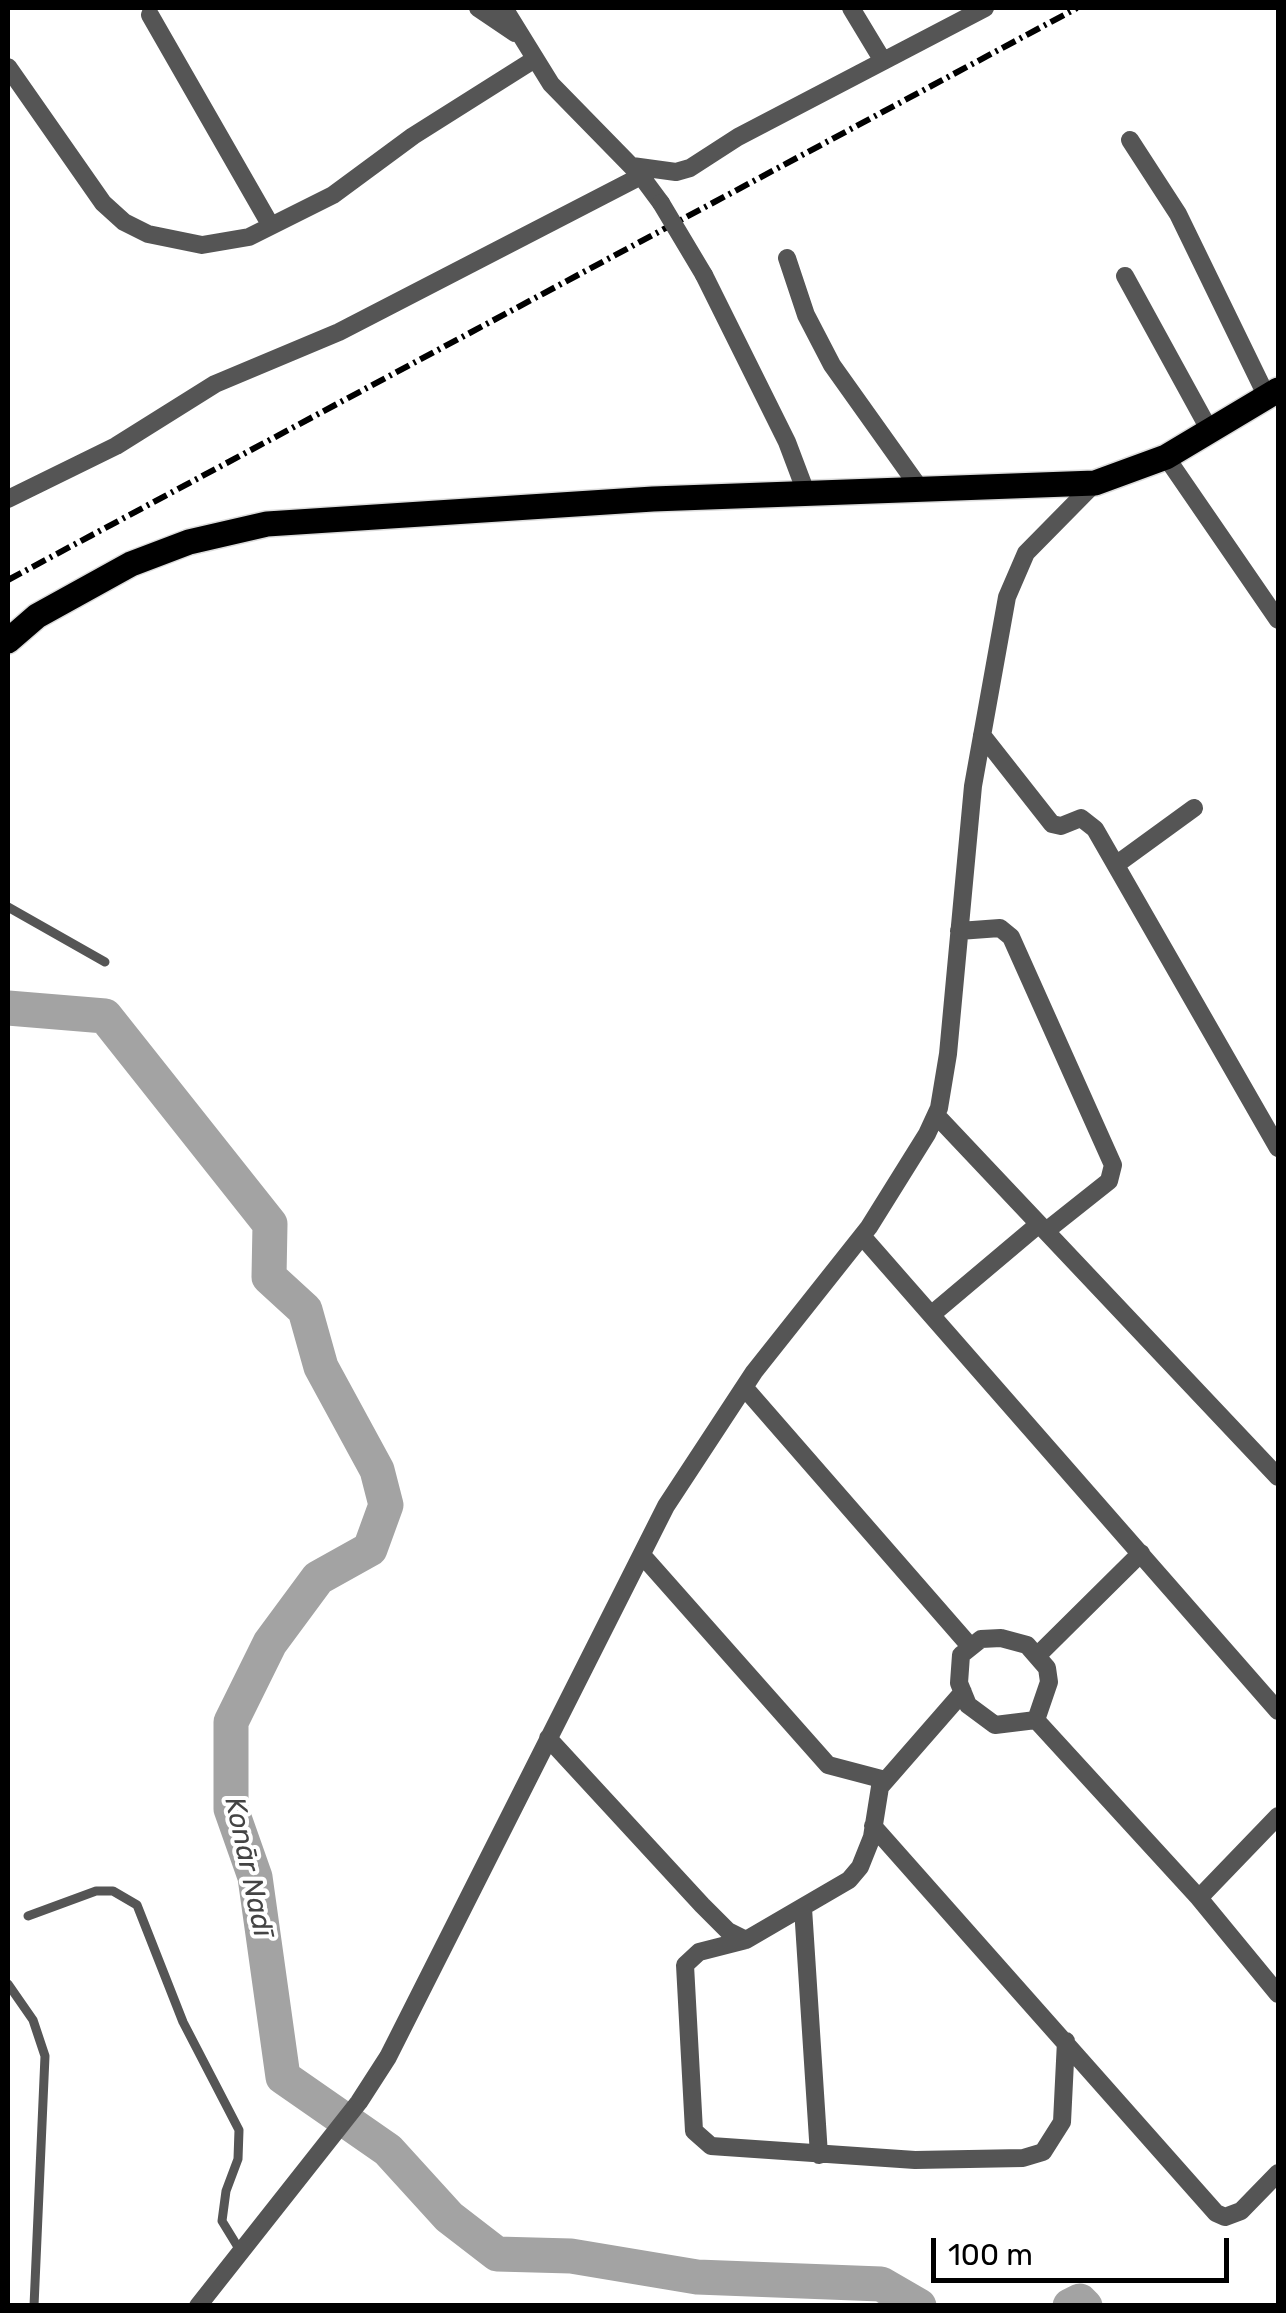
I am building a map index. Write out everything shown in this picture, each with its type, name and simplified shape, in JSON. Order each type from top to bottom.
[{"type":"main road","points":[[8,641],[37,616],[132,564],[189,542],[268,524],[653,499],[1095,482],[1166,458],[1272,394]]},
{"type":"street","points":[[478,8],[522,38]]},
{"type":"street","points":[[504,8],[552,84],[662,203],[704,275],[787,442],[808,494]]},
{"type":"street","points":[[852,8],[883,61]]},
{"type":"street","points":[[8,499],[116,446],[216,384],[338,332],[636,171],[676,172],[690,168],[985,8]]},
{"type":"street","points":[[150,14],[271,226]]},
{"type":"street","points":[[8,67],[80,176],[124,222],[173,242],[202,244],[249,236],[333,195],[413,136],[535,60]]},
{"type":"street","points":[[1130,140],[1178,214],[1272,394]]},
{"type":"street","points":[[786,258],[806,315],[832,365],[920,490]]},
{"type":"street","points":[[1125,276],[1210,431]]},
{"type":"street","points":[[1166,458],[1278,620]]},
{"type":"street","points":[[198,2306],[358,2102],[420,1998],[666,1506],[744,1387],[904,1177],[936,1114],[948,1054],[958,931],[982,736],[1015,571],[1040,536],[1095,482]]},
{"type":"street","points":[[982,736],[1016,774],[1044,817],[1061,826],[1081,818],[1087,821],[1117,864],[1222,1057],[1278,1148]]},
{"type":"street","points":[[1117,864],[1194,808]]},
{"type":"street","points":[[931,1315],[1109,1181],[1112,1165],[1011,936],[1000,928],[958,931]]},
{"type":"street","points":[[936,1114],[1278,1478]]},
{"type":"street","points":[[862,1236],[1278,1710]]},
{"type":"street","points":[[744,1387],[969,1645]]},
{"type":"street","points":[[1038,1655],[1141,1552]]},
{"type":"street","points":[[642,1555],[819,1757],[840,1771],[885,1780]]},
{"type":"street","points":[[1036,1720],[1049,1682],[1038,1655],[1012,1639],[981,1638],[969,1645],[959,1666],[968,1705],[986,1722],[1036,1720],[1200,1898],[1278,1994]]},
{"type":"street","points":[[963,1692],[885,1780],[860,1867],[848,1880],[746,1940],[698,1952],[685,1965],[694,2131],[712,2146],[726,2149],[915,2160],[1023,2158],[1043,2152],[1062,2122],[1066,2041]]},
{"type":"street","points":[[548,1738],[702,1906],[728,1932],[746,1940]]},
{"type":"street","points":[[1200,1898],[1278,1816]]},
{"type":"street","points":[[873,1826],[1216,2213],[1226,2217],[1240,2211],[1278,2173]]},
{"type":"street","points":[[802,1908],[820,2155]]},
{"type":"lane","points":[[8,906],[105,962]]},
{"type":"lane","points":[[28,1916],[96,1890],[114,1891],[137,1904],[183,2022],[239,2130],[238,2159],[222,2208],[228,2236],[241,2252]]},
{"type":"lane","points":[[8,1984],[32,2020],[45,2056],[34,2306]]},
{"type":"waterway","name":"Konār Nadī","points":[[8,1008],[105,1016],[270,1224],[269,1277],[305,1310],[321,1367],[377,1470],[386,1505],[370,1549],[318,1578],[270,1643],[231,1722],[231,1809],[255,1877],[283,2077],[388,2150],[449,2217],[497,2254],[571,2256],[697,2277],[881,2284],[919,2306]]},
{"type":"waterway","name":"Konār Nadī","points":[[1070,2306],[1080,2301],[1085,2306]]},
{"type":"railway","points":[[8,580],[1077,8]]}]
